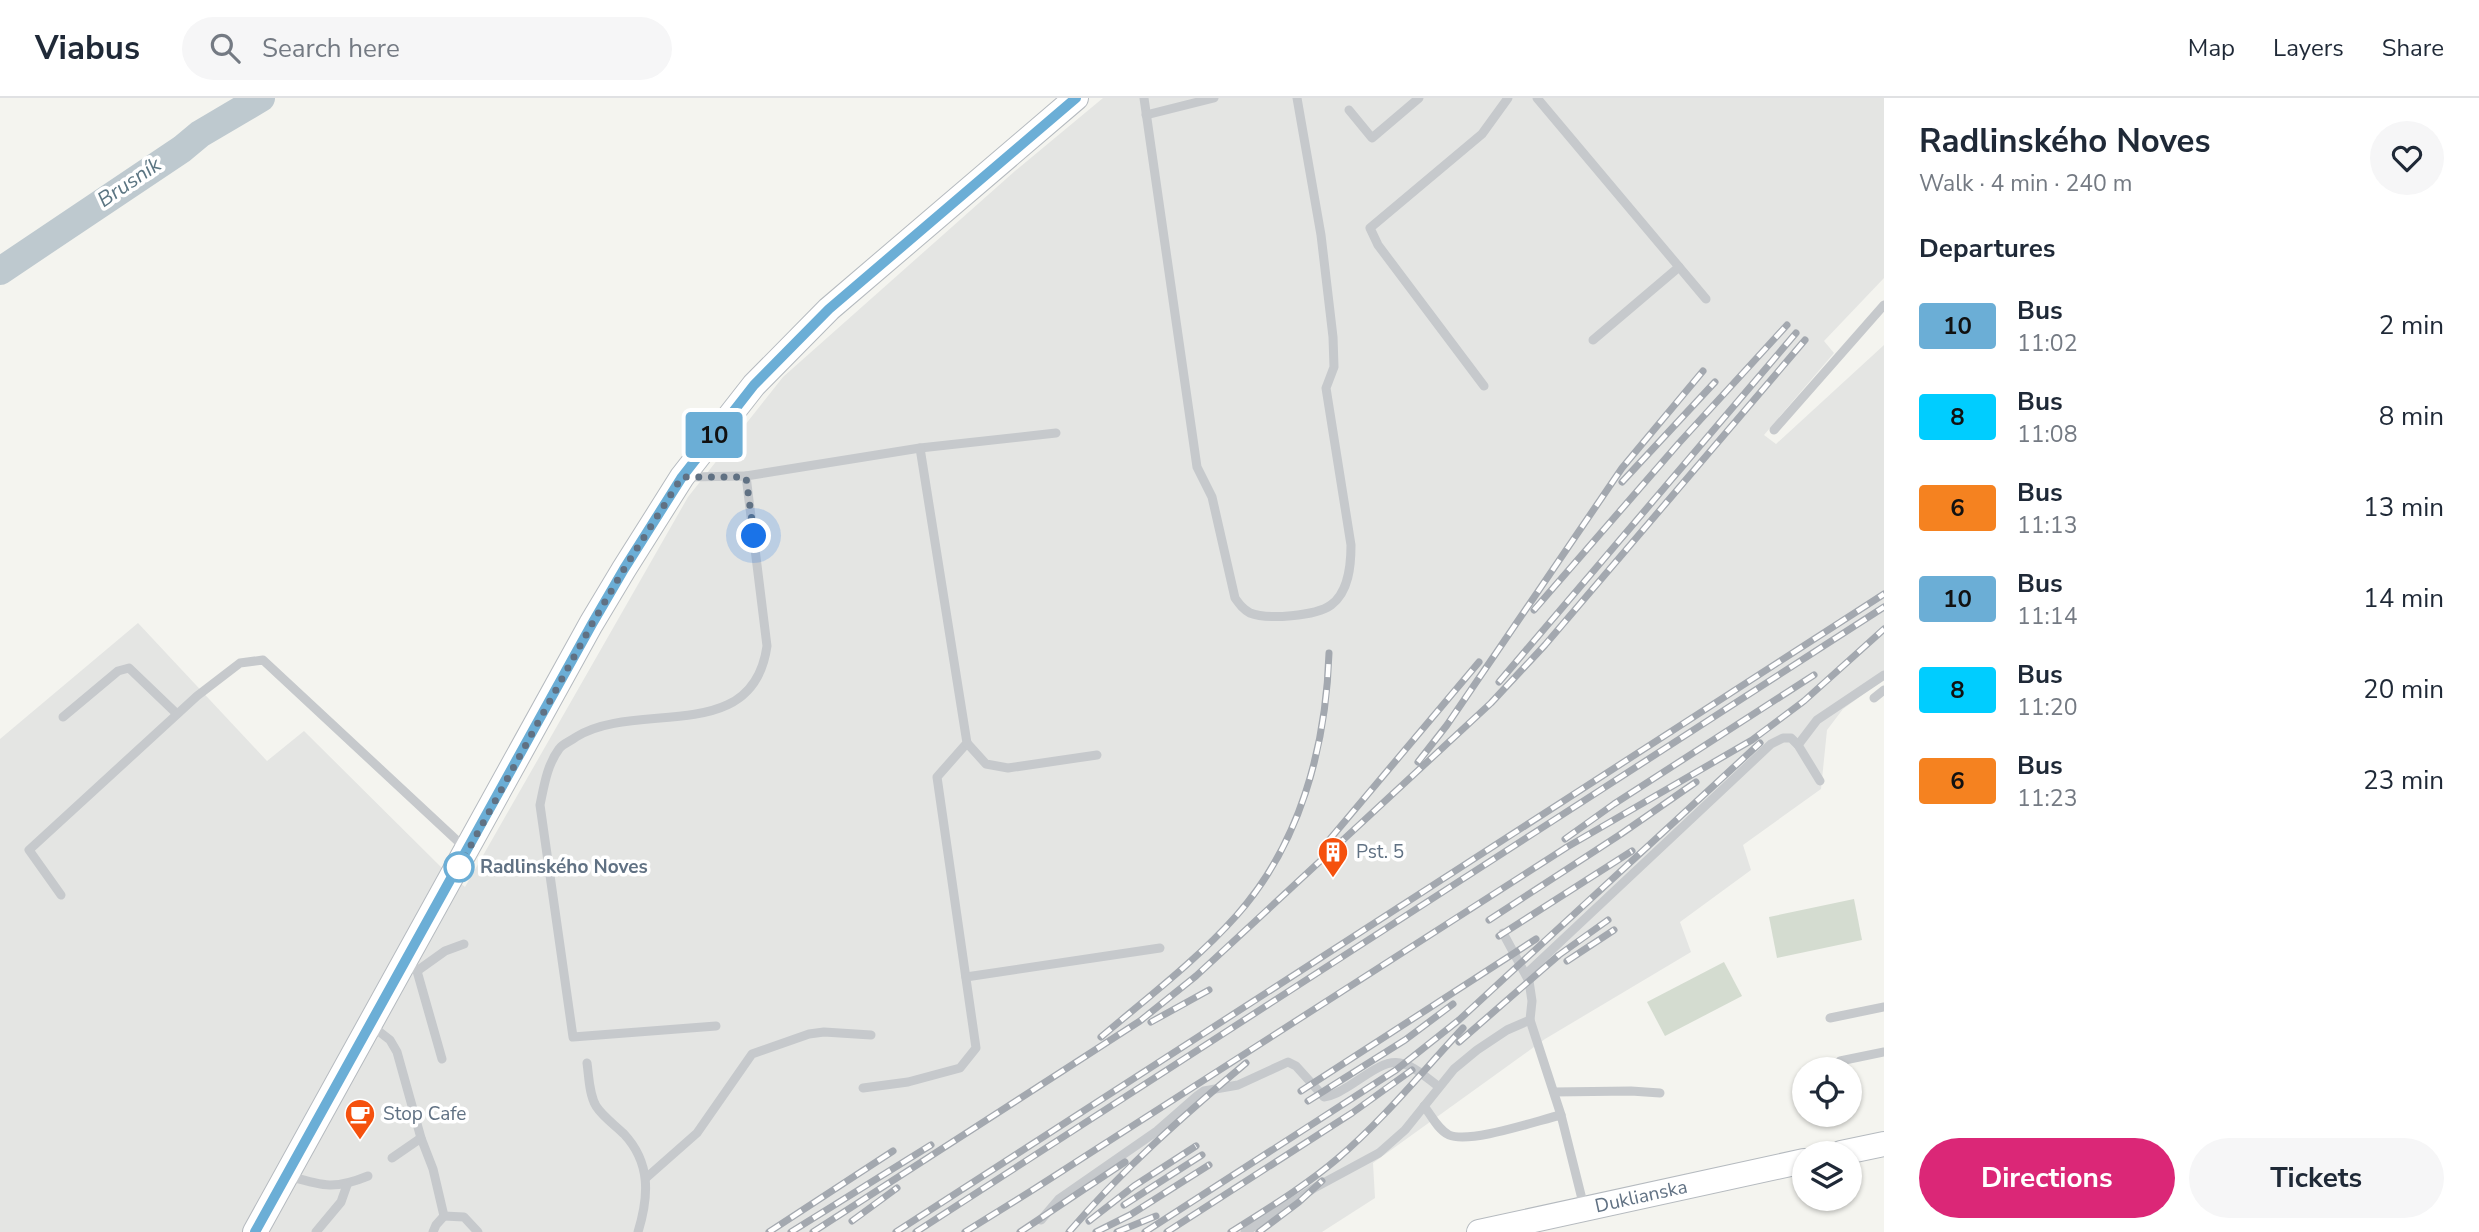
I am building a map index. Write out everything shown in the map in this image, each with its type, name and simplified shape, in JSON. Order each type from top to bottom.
[{"type":"main road","points":[[255,1232],[371,1025],[412,967],[468,850],[592,624],[682,477],[754,385],[829,309],[1076,98]]},
{"type":"main road","points":[[1862,1149],[1884,1144]]},
{"type":"main road","name":"Duklianska","points":[[1479,1232],[1792,1164]]},
{"type":"lane","points":[[1144,98],[1197,467],[1212,497],[1235,598],[1241,608],[1253,614],[1290,616],[1315,612],[1331,605],[1348,578],[1351,555],[1326,388],[1334,367],[1321,235],[1297,98]]},
{"type":"lane","points":[[1146,115],[1214,98]]},
{"type":"lane","points":[[1349,110],[1372,138],[1419,98]]},
{"type":"lane","points":[[1484,386],[1378,245],[1370,228],[1482,134],[1508,98]]},
{"type":"lane","points":[[1537,98],[1706,299]]},
{"type":"lane","points":[[1593,340],[1679,267]]},
{"type":"lane","points":[[1774,430],[1884,305]]},
{"type":"lane","points":[[682,477],[746,477],[920,448],[1056,433]]},
{"type":"lane","points":[[920,448],[967,743],[986,764],[1008,768],[1097,755]]},
{"type":"lane","points":[[716,1026],[573,1037],[540,805],[545,779],[559,748],[583,733],[605,726],[714,710],[738,699],[754,685],[765,663],[767,646],[746,477]]},
{"type":"lane","points":[[61,895],[29,850],[197,696],[240,663],[263,660],[468,850]]},
{"type":"lane","points":[[63,717],[118,671],[128,668],[177,714]]},
{"type":"lane","points":[[1798,745],[1823,716],[1884,675]]},
{"type":"lane","points":[[1874,698],[1884,690]]},
{"type":"lane","points":[[1526,974],[1770,744],[1783,738],[1791,738],[1820,781]]},
{"type":"lane","points":[[863,1087],[908,1082],[960,1068],[976,1048],[937,777],[967,743]]},
{"type":"lane","points":[[1503,933],[1526,974],[1532,1001],[1531,1020],[1561,1115],[1585,1209]]},
{"type":"lane","points":[[442,1059],[412,967],[464,944]]},
{"type":"lane","points":[[966,978],[1160,948]]},
{"type":"lane","points":[[1830,1018],[1884,1007]]},
{"type":"lane","points":[[1245,1232],[1316,1187],[1380,1153],[1405,1130],[1454,1069],[1507,1030],[1531,1020]]},
{"type":"lane","points":[[371,1025],[390,1040],[397,1052],[421,1138],[433,1169],[444,1216]]},
{"type":"lane","points":[[646,1178],[697,1133],[752,1054],[809,1034],[824,1032],[871,1035]]},
{"type":"lane","points":[[1860,1057],[1884,1052]]},
{"type":"lane","points":[[1041,1220],[1059,1199],[1157,1131],[1196,1096],[1204,1091],[1238,1085],[1288,1062],[1296,1066],[1324,1097],[1339,1093],[1380,1066],[1396,1061],[1406,1063],[1440,1087]]},
{"type":"lane","points":[[587,1063],[597,1107],[629,1139],[642,1160],[646,1178],[644,1207],[638,1232]]},
{"type":"lane","points":[[1554,1092],[1597,1090],[1660,1093]]},
{"type":"lane","points":[[1424,1106],[1448,1135],[1469,1138],[1561,1115]]},
{"type":"lane","points":[[392,1158],[421,1138]]},
{"type":"lane","points":[[287,1175],[317,1185],[347,1185],[368,1176]]},
{"type":"lane","points":[[316,1232],[341,1202],[347,1185]]},
{"type":"lane","points":[[433,1232],[444,1216],[464,1217],[478,1232]]},
{"type":"shaded area","points":[[1103,98],[1884,98],[1884,278],[1824,341],[1834,353],[1764,435],[1776,444],[1884,345],[1884,679],[1843,709],[1827,730],[1821,789],[1743,845],[1751,870],[1680,922],[1691,952],[1545,1039],[1373,1163],[1375,1198],[1322,1232],[0,1232],[0,739],[138,623],[267,761],[304,731],[440,866],[465,887],[688,497],[783,377],[1015,171]]},
{"type":"shaded area","points":[[1854,899],[1862,940],[1777,958],[1769,917]]},
{"type":"shaded area","points":[[1724,962],[1742,996],[1665,1036],[1647,1002]]},
{"type":"waterway","name":"Brusník","points":[[0,271],[182,149],[200,134],[261,98]]},
{"type":"railway","points":[[1534,610],[1679,443],[1787,325]]},
{"type":"railway","points":[[1499,682],[1796,333]]},
{"type":"railway","points":[[813,1232],[1140,1021],[1196,976],[1491,703],[1545,645],[1805,340]]},
{"type":"railway","points":[[1418,762],[1447,725],[1622,468],[1703,371]]},
{"type":"railway","points":[[1622,482],[1715,382]]},
{"type":"railway","points":[[896,1232],[1884,594]]},
{"type":"railway","points":[[916,1232],[1884,607]]},
{"type":"railway","points":[[965,1232],[1567,847],[1752,740],[1804,701],[1884,629]]},
{"type":"railway","points":[[1101,1037],[1222,932],[1259,887],[1278,857],[1306,793],[1315,758],[1327,688],[1329,653]]},
{"type":"railway","points":[[1330,839],[1479,662]]},
{"type":"railway","points":[[1565,839],[1614,804],[1814,675]]},
{"type":"railway","points":[[1145,1232],[1396,1070],[1459,1020],[1760,743]]},
{"type":"railway","points":[[1489,920],[1696,782]]},
{"type":"railway","points":[[1499,936],[1632,851]]},
{"type":"railway","points":[[1459,1042],[1559,955],[1608,920]]},
{"type":"railway","points":[[1567,961],[1614,930]]},
{"type":"railway","points":[[1301,1091],[1536,939]]},
{"type":"railway","points":[[1151,1022],[1209,990]]},
{"type":"railway","points":[[1308,1101],[1405,1040],[1453,1004]]},
{"type":"railway","points":[[1231,1232],[1337,1159],[1386,1112],[1463,1028]]},
{"type":"railway","points":[[1069,1232],[1154,1144],[1246,1063]]},
{"type":"railway","points":[[1167,1232],[1352,1113],[1412,1070]]},
{"type":"railway","points":[[791,1232],[931,1145]]},
{"type":"railway","points":[[1089,1221],[1134,1186],[1196,1146]]},
{"type":"railway","points":[[769,1232],[893,1151]]},
{"type":"railway","points":[[1124,1205],[1202,1155]]},
{"type":"railway","points":[[1020,1232],[1125,1162]]},
{"type":"railway","points":[[1096,1232],[1130,1215],[1209,1165]]},
{"type":"railway","points":[[1259,1232],[1322,1181]]},
{"type":"railway","points":[[852,1221],[897,1188]]},
{"type":"railway","points":[[1117,1232],[1156,1216]]},
{"type":"bus line","name":"10","points":[[255,1232],[592,624],[682,477],[754,385],[829,309],[1076,98]]},
{"type":"place","name":"Radlinského Noves","points":[[459,867]]},
{"type":"place","name":"Pst. 5","points":[[1333,879]]},
{"type":"place","name":"Stop Cafe","points":[[360,1141]]},
{"type":"route","points":[[459,867],[592,624],[682,477],[746,477],[754,536]]}]
